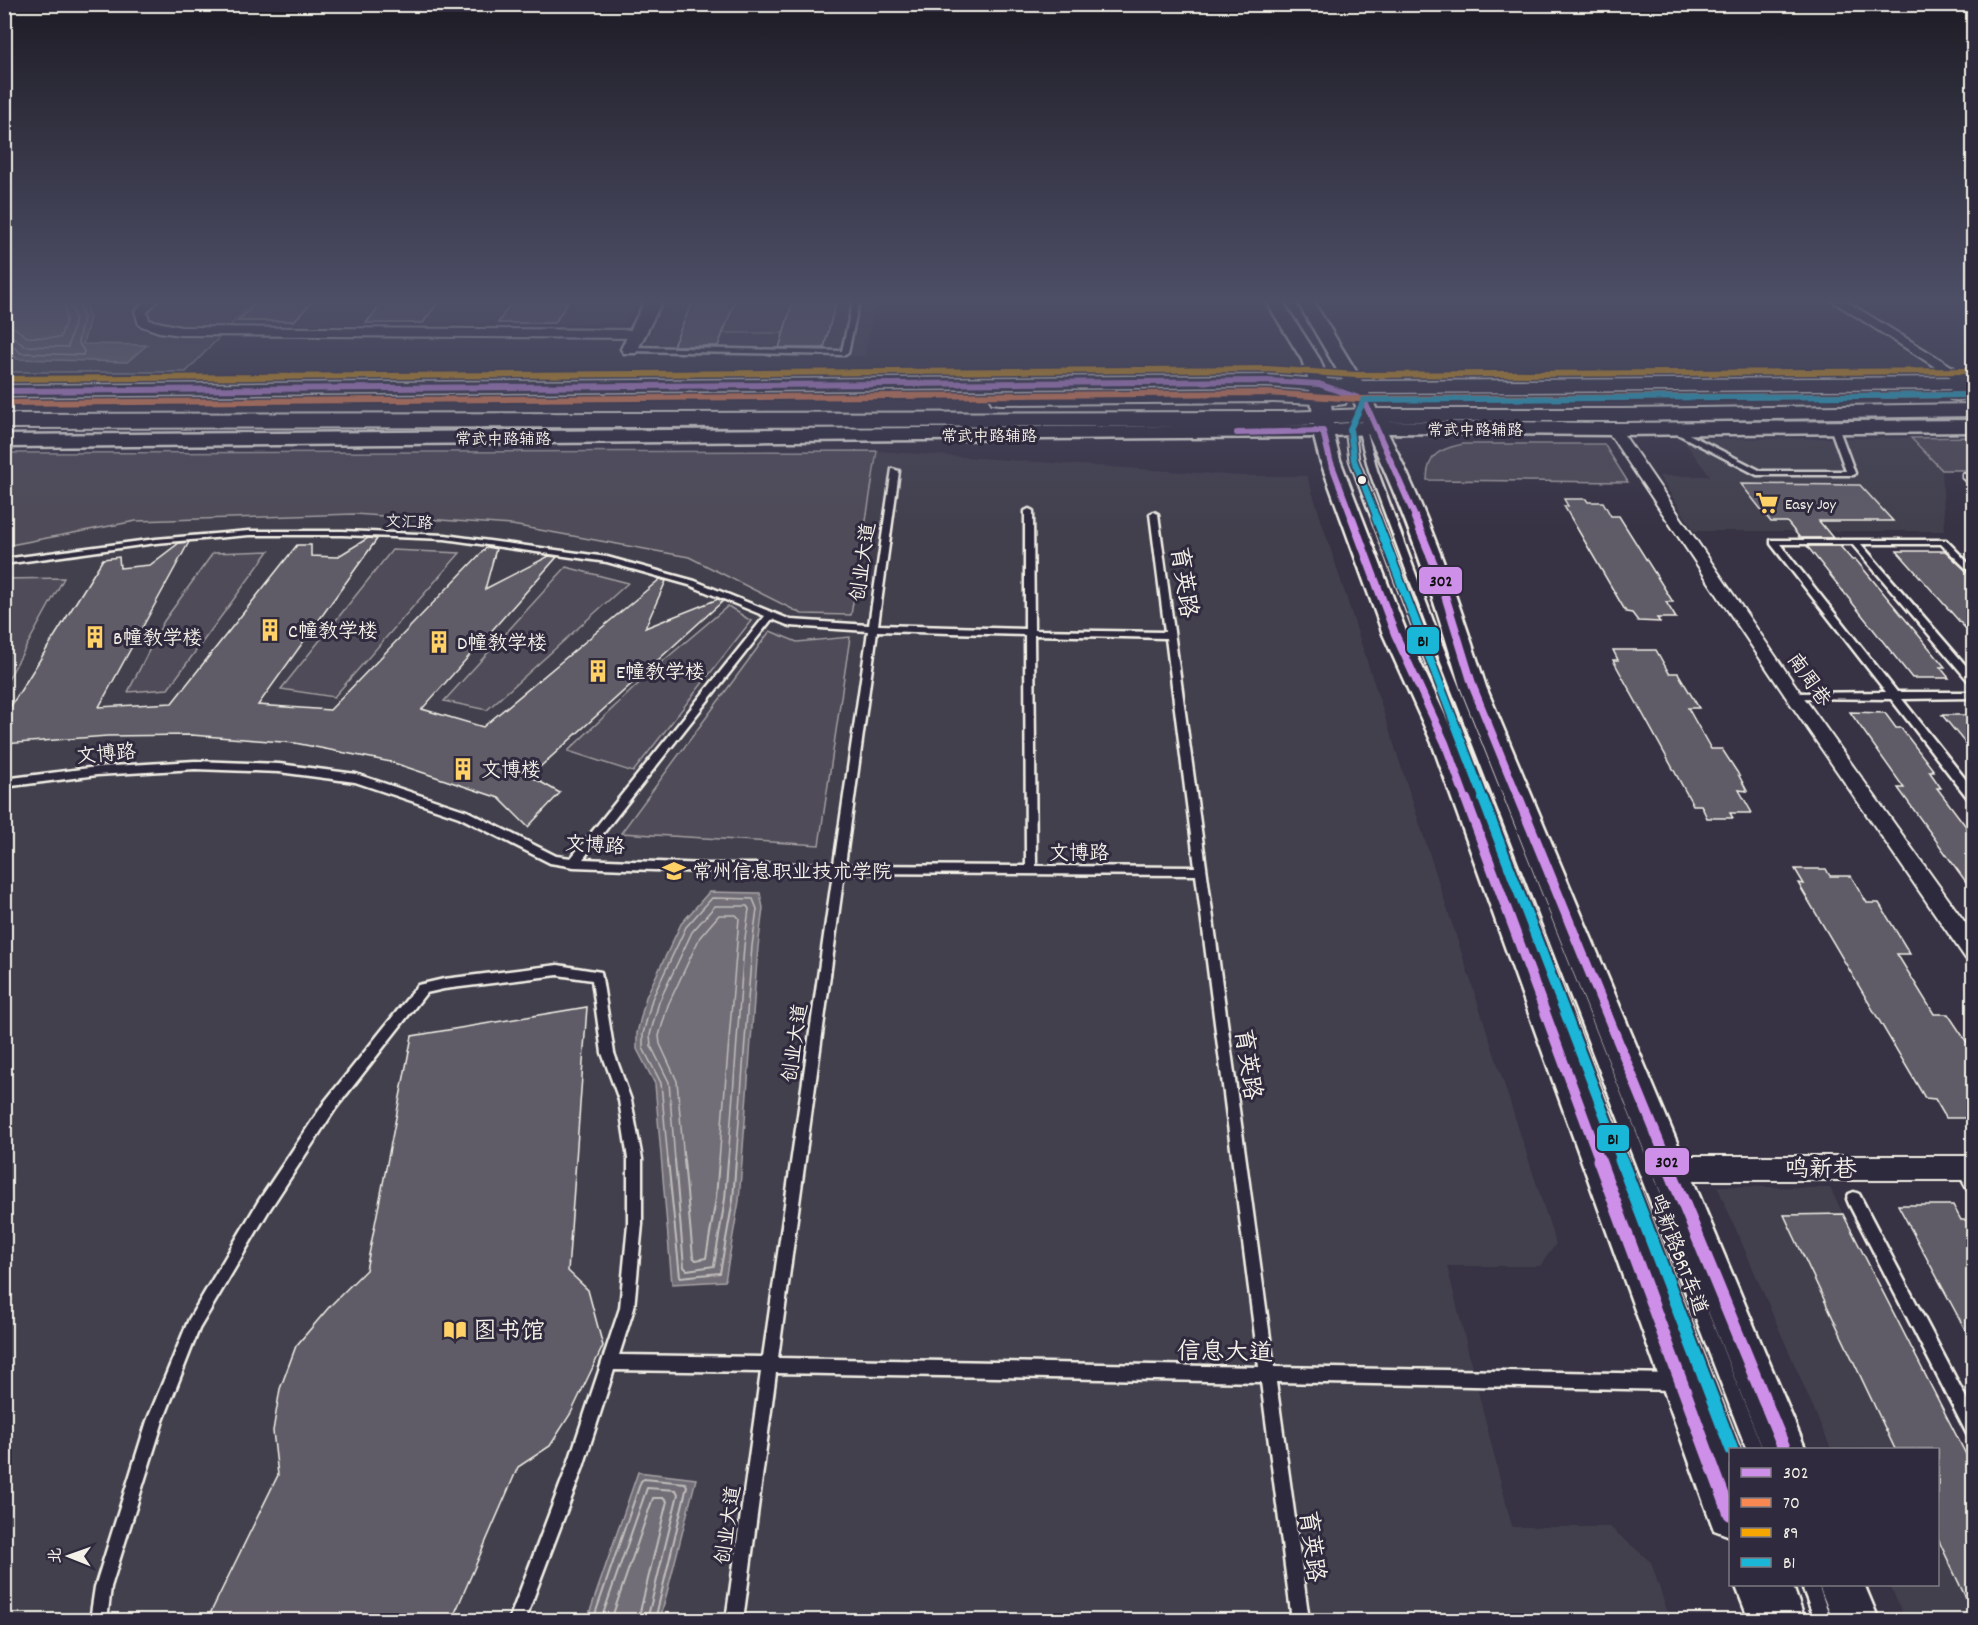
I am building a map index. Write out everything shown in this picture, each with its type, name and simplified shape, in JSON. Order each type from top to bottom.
[{"type":"main road","points":[[4,421],[1322,408],[1366,415],[1970,388]]},
{"type":"main road","points":[[4,404],[1275,396],[1322,408],[1366,415],[1618,422],[1854,411],[1974,410]]},
{"type":"main road","points":[[1834,427],[1854,411]]},
{"type":"street","points":[[1315,377],[1330,459],[1395,634],[1445,743],[1680,1382],[1729,1509]]},
{"type":"street","points":[[1346,377],[1395,468],[1440,579],[1473,687],[1785,1448]]},
{"type":"street","points":[[1953,377],[1970,388]]},
{"type":"street","points":[[4,391],[1267,381],[1322,408]]},
{"type":"street","name":"常武中路辅路","points":[[4,441],[1322,408]]},
{"type":"street","points":[[1676,421],[1834,427],[1974,426]]},
{"type":"street","name":"南周巷","points":[[1618,422],[1794,696],[1974,952]]},
{"type":"street","name":"鸣新巷","points":[[1669,1168],[1970,1175]]},
{"type":"street","points":[[1759,1586],[1772,1620]]},
{"type":"street","points":[[1842,1586],[1856,1620]]},
{"type":"lane","name":"鸣新路BRT车道","points":[[1366,415],[1354,459],[1732,1448]]},
{"type":"lane","name":"鸣新路BRT车道","points":[[1366,415],[1373,470],[1432,629],[1755,1448]]},
{"type":"lane","points":[[1676,421],[1760,473],[1851,473],[1834,427]]},
{"type":"lane","name":"创业大道","points":[[734,1620],[768,1363],[895,471]]},
{"type":"lane","points":[[1974,476],[1966,476],[1974,484]]},
{"type":"lane","points":[[1029,511],[1031,870]]},
{"type":"lane","name":"育英路","points":[[1154,514],[1300,1620]]},
{"type":"lane","name":"文汇路","points":[[4,562],[156,540],[249,533],[342,533],[445,537],[607,560],[692,584],[790,623],[872,629],[1170,635]]},
{"type":"lane","points":[[1974,574],[1943,542],[1774,542],[1974,798]]},
{"type":"lane","points":[[1854,542],[1974,682]]},
{"type":"lane","points":[[574,863],[771,615]]},
{"type":"lane","points":[[1794,696],[1974,695]]},
{"type":"lane","name":"文博路","points":[[4,783],[97,771],[195,765],[279,768],[356,778],[463,814],[554,860],[574,863],[707,868],[1201,871]]},
{"type":"lane","points":[[98,1620],[103,1587],[152,1432],[194,1324],[263,1207],[331,1104],[422,989],[444,984],[558,970],[597,976],[608,1053],[625,1100],[635,1159],[635,1224],[627,1308],[574,1467],[517,1620]]},
{"type":"lane","points":[[1854,1199],[1974,1430]]},
{"type":"lane","name":"信息大道","points":[[608,1362],[768,1363],[1680,1382]]},
{"type":"lane","points":[[1784,1586],[1797,1620]]},
{"type":"lane","points":[[1810,1586],[1823,1620]]},
{"type":"shaded area","points":[[1973,437],[1973,470],[1942,470],[1911,438]]},
{"type":"shaded area","points":[[1911,438],[1942,470],[1945,531],[1694,531],[1659,476],[1710,476],[1682,439]]},
{"type":"shaded area","points":[[1463,444],[1604,444],[1628,482],[1427,480],[1429,464],[1436,454]]},
{"type":"shaded area","name":"常州信息职业技术学院","points":[[877,451],[1241,476],[1307,476],[1556,1244],[1540,1266],[1447,1266],[1512,1527],[1610,1527],[1651,1562],[1670,1620],[5,1620],[4,453]]},
{"type":"shaded area","points":[[877,451],[851,615],[802,614],[689,557],[512,525],[354,514],[136,521],[5,546],[5,453]]},
{"type":"shaded area","points":[[392,550],[460,553],[334,697],[281,689]]},
{"type":"shaded area","points":[[269,551],[168,689],[128,692],[164,621],[213,553]]},
{"type":"shaded area","points":[[566,567],[628,583],[487,710],[444,701]]},
{"type":"shaded area","points":[[64,578],[5,685],[5,579]]},
{"type":"shaded area","points":[[728,606],[751,621],[633,772],[568,751],[656,667]]},
{"type":"shaded area","points":[[770,631],[797,642],[850,637],[819,845],[621,833]]},
{"type":"shaded area","points":[[1717,1186],[1830,1188],[1973,1470],[1973,1620],[1905,1620],[1890,1586],[1939,1586],[1939,1448],[1831,1448]]},
{"type":"water","points":[[709,892],[760,893],[763,908],[739,1201],[725,1281],[672,1284],[655,1084],[637,1049],[637,1033],[646,997],[681,924]]},
{"type":"water","points":[[638,1472],[696,1479],[660,1620],[587,1620]]},
{"type":"building","points":[[1741,484],[1860,485],[1893,521],[1819,521],[1833,538],[1800,538],[1787,522],[1771,522]]},
{"type":"building","points":[[1564,499],[1603,502],[1611,516],[1619,516],[1673,602],[1666,602],[1676,618],[1657,618],[1660,622],[1638,621],[1632,613],[1626,612],[1564,506],[1568,506]]},
{"type":"building","points":[[368,538],[377,539],[258,705],[330,710],[487,547],[496,549],[485,589],[549,556],[557,557],[422,709],[483,727],[660,579],[666,581],[645,628],[718,599],[723,601],[530,776],[560,793],[528,827],[499,798],[391,762],[295,743],[191,735],[107,736],[4,744],[4,717],[103,559],[119,557],[120,568],[150,565],[179,543],[189,542],[99,707],[172,703],[297,545],[311,545],[311,556],[337,557]]},
{"type":"building","points":[[1807,546],[1840,546],[1852,560],[1856,560],[1945,667],[1940,667],[1949,678],[1912,678]]},
{"type":"building","points":[[1897,551],[1945,551],[1974,578],[1974,638]]},
{"type":"building","points":[[1613,650],[1656,650],[1669,673],[1678,673],[1699,708],[1688,708],[1711,749],[1722,749],[1737,772],[1747,791],[1739,790],[1752,813],[1730,813],[1733,818],[1707,818],[1701,805],[1693,805],[1613,660],[1618,660]]},
{"type":"building","points":[[1850,712],[1885,713],[1896,728],[1901,728],[1934,771],[1929,771],[1941,788],[1937,788],[1974,837],[1974,893],[1898,788],[1904,788]]},
{"type":"building","points":[[1942,715],[1974,715],[1974,754]]},
{"type":"building","points":[[1795,869],[1826,869],[1830,876],[1851,876],[1867,903],[1879,903],[1910,954],[1897,954],[1934,1014],[1948,1014],[1974,1053],[1974,1118],[1946,1118],[1935,1099],[1925,1098],[1798,883],[1804,884]]},
{"type":"building","name":"图书馆","points":[[587,1007],[568,1271],[588,1290],[603,1346],[571,1413],[550,1446],[518,1467],[452,1620],[207,1620],[278,1475],[273,1431],[280,1389],[296,1346],[330,1306],[366,1270],[412,1036]]},
{"type":"building","points":[[1898,1205],[1953,1205],[1961,1220],[1968,1220],[1974,1230],[1974,1346]]},
{"type":"building","points":[[1843,1214],[1974,1470],[1974,1615],[1939,1541],[1939,1448],[1895,1448],[1784,1215]]},
{"type":"transit line","name":"89","points":[[4,379],[278,377]]},
{"type":"transit line","name":"302","points":[[4,391],[1267,381],[1319,384],[1364,400],[1395,468],[1440,579],[1473,687],[1784,1448]]},
{"type":"transit line","name":"70","points":[[4,403],[1267,393],[1356,399],[1974,395]]},
{"type":"transit line","name":"B1","points":[[1731,1448],[1354,460],[1350,429],[1364,400],[1974,395]]},
{"type":"transit line","name":"302","points":[[1237,433],[1323,431],[1330,460],[1395,634],[1445,743],[1729,1511]]},
{"type":"place","name":"Easy Joy","points":[[1767,503]]},
{"type":"place","name":"C幢教学楼","points":[[270,630]]},
{"type":"place","name":"B幢教学楼","points":[[95,637]]},
{"type":"place","name":"D幢教学楼","points":[[439,642]]},
{"type":"place","name":"E幢教学楼","points":[[598,671]]},
{"type":"place","name":"文博楼","points":[[463,769]]},
{"type":"place","name":"常州信息职业技术学院","points":[[674,871]]},
{"type":"place","name":"图书馆","points":[[455,1330]]}]
